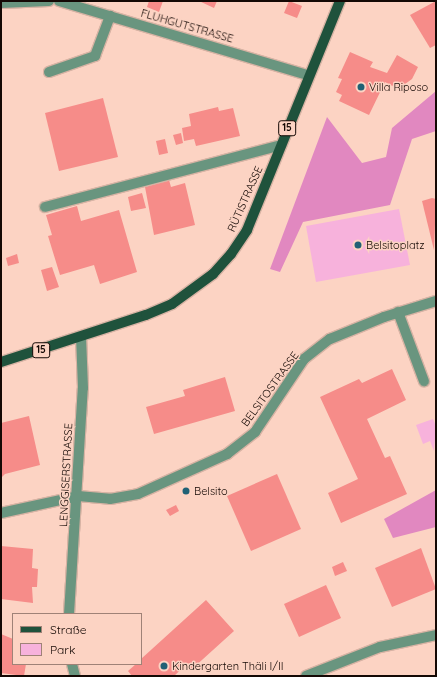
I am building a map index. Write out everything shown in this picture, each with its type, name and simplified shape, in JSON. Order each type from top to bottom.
[{"type":"main road","name":"RÜTISTRASSE","points":[[1,362],[81,337],[172,304],[213,274],[231,254],[247,230],[308,75],[340,1]]},
{"type":"street","points":[[1,3],[49,1]]},
{"type":"street","name":"FLUHGUTSTRASSE","points":[[59,1],[308,75]]},
{"type":"street","points":[[49,72],[95,56],[110,16]]},
{"type":"street","points":[[45,207],[280,145]]},
{"type":"street","name":"BELSITOSTRASSE","points":[[1,513],[78,496],[110,499],[138,494],[227,454],[255,432],[304,359],[330,339],[398,312],[436,301]]},
{"type":"street","points":[[398,312],[424,381]]},
{"type":"street","name":"LENGGISERSTRASSE","points":[[69,613],[78,496],[83,388],[81,337]]},
{"type":"street","points":[[306,676],[380,647],[436,635]]},
{"type":"street","points":[[72,665],[75,676]]},
{"type":"green space","name":"Belsitoplatz","points":[[399,209],[410,265],[316,282],[306,226]]},
{"type":"green space","points":[[433,419],[436,426],[434,451],[430,441],[423,444],[416,425]]},
{"type":"shaded area","points":[[436,91],[436,131],[412,139],[390,205],[303,222],[280,272],[270,269],[327,117],[362,163],[386,157],[392,128]]},
{"type":"shaded area","points":[[436,490],[436,527],[393,538],[384,519]]},
{"type":"building","points":[[149,1],[163,1],[159,12],[147,7]]},
{"type":"building","points":[[199,1],[217,1],[214,8]]},
{"type":"building","points":[[289,1],[302,6],[297,18],[284,13]]},
{"type":"building","points":[[436,1],[436,45],[430,48],[410,15]]},
{"type":"building","name":"Villa Riposo","points":[[350,52],[373,62],[370,67],[387,73],[397,55],[418,67],[412,79],[398,89],[385,82],[369,115],[339,101],[342,95],[336,92],[342,79],[338,78]]},
{"type":"building","points":[[103,98],[118,157],[59,171],[45,113]]},
{"type":"building","points":[[218,107],[219,111],[233,108],[240,136],[196,146],[194,139],[184,141],[182,128],[191,126],[189,114]]},
{"type":"building","points":[[181,133],[183,143],[176,145],[173,135]]},
{"type":"building","points":[[165,139],[168,153],[159,155],[156,141]]},
{"type":"building","points":[[169,180],[171,187],[185,183],[195,225],[154,235],[145,187]]},
{"type":"building","points":[[142,193],[146,208],[131,211],[128,197]]},
{"type":"building","points":[[432,198],[436,199],[434,250],[422,201]]},
{"type":"building","points":[[77,206],[81,221],[119,210],[137,272],[100,284],[94,265],[60,275],[48,236],[52,235],[46,215]]},
{"type":"building","points":[[17,254],[19,263],[8,266],[6,258]]},
{"type":"building","points":[[52,267],[59,287],[47,291],[41,270]]},
{"type":"building","points":[[392,369],[406,400],[367,419],[385,458],[390,456],[407,494],[341,523],[328,493],[358,479],[320,397],[359,379],[362,383]]},
{"type":"building","points":[[225,377],[235,411],[154,434],[146,407],[185,396],[183,390]]},
{"type":"building","points":[[29,416],[40,465],[5,474],[1,478],[1,423]]},
{"type":"building","points":[[277,474],[301,529],[251,551],[227,496]]},
{"type":"building","points":[[176,505],[179,511],[170,516],[166,510]]},
{"type":"building","points":[[1,546],[33,549],[32,568],[38,569],[37,587],[32,587],[33,603],[1,599]]},
{"type":"building","points":[[421,548],[436,589],[392,607],[375,568]]},
{"type":"building","points":[[343,562],[347,571],[335,576],[332,567]]},
{"type":"building","points":[[326,585],[341,618],[299,637],[284,604]]},
{"type":"building","points":[[206,600],[234,631],[192,669],[188,663],[174,676],[132,676],[128,671],[135,665],[142,665],[142,658]]},
{"type":"building","points":[[1,634],[12,639],[12,665],[26,665],[24,676],[1,673]]},
{"type":"place","name":"Villa Riposo","points":[[361,87]]},
{"type":"place","name":"Belsitoplatz","points":[[358,245]]},
{"type":"place","name":"Belsito","points":[[186,491]]},
{"type":"place","name":"Kindergarten Thäli I/II","points":[[164,666]]}]
